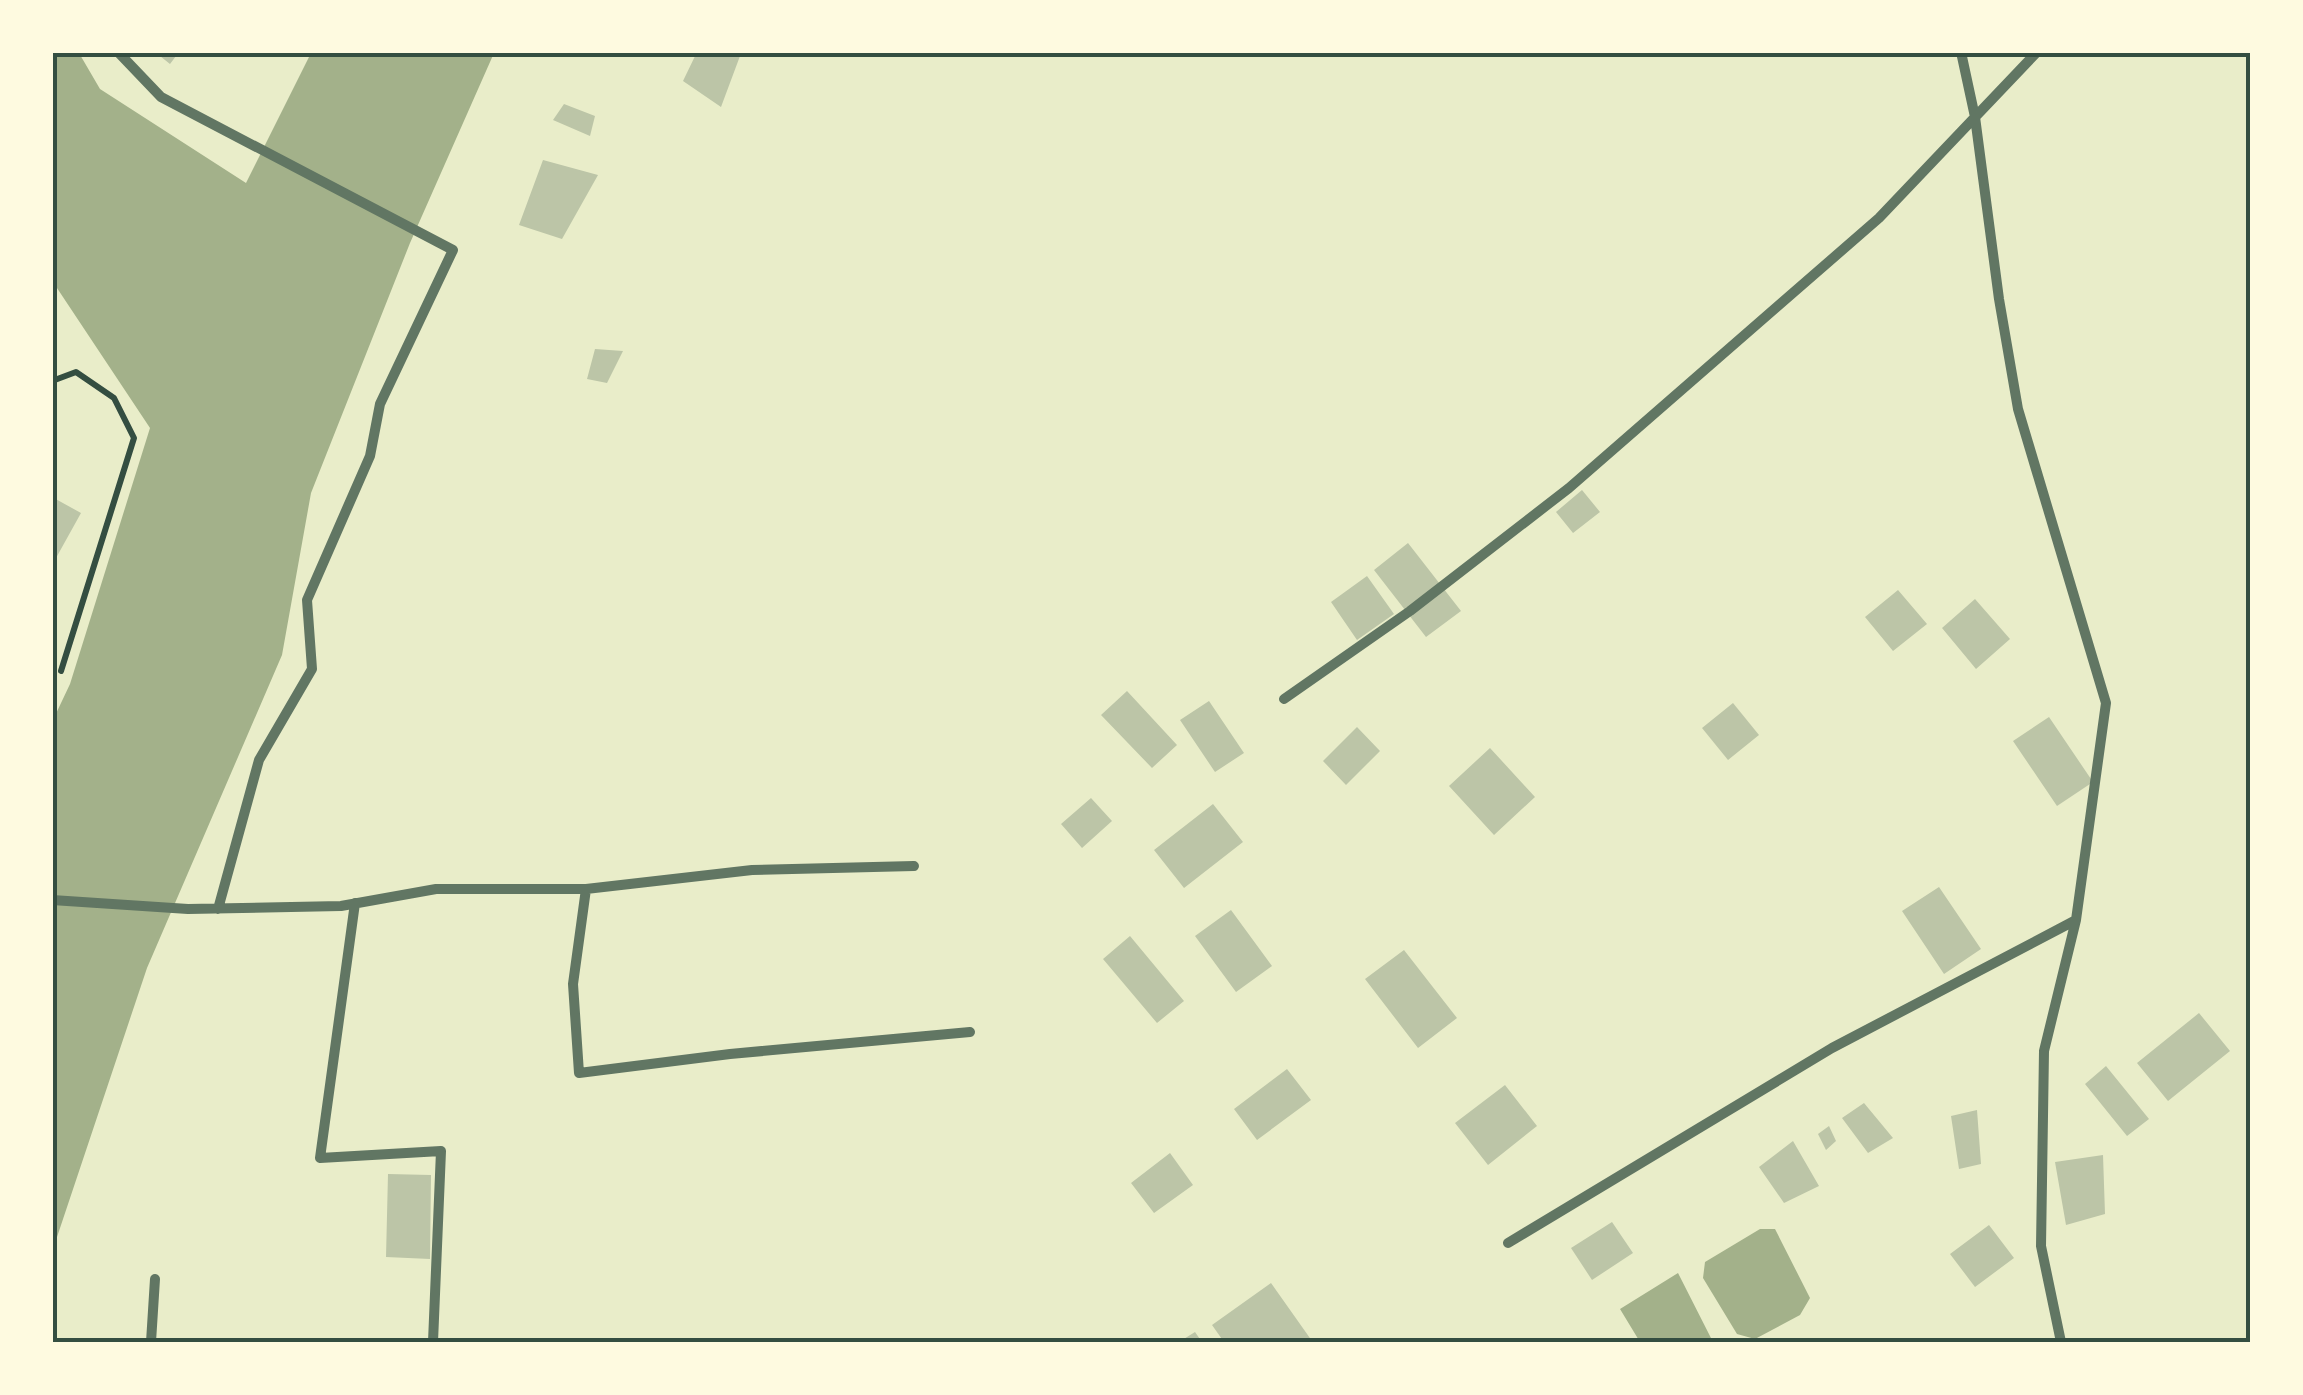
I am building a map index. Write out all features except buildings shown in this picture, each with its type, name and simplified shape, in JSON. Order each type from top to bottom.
[{"type":"street","points":[[118,52],[162,97],[452,250],[380,404],[370,456],[307,600],[312,669],[258,760],[218,909]]},
{"type":"street","points":[[1960,52],[1975,117],[2018,410],[2106,703],[2076,920],[2044,1051],[2041,1246],[2060,1342]]},
{"type":"street","points":[[1284,699],[1410,612],[1569,488],[1879,218],[2037,52]]},
{"type":"street","points":[[52,900],[188,909],[341,906],[436,889],[586,888],[752,870],[914,866]]},
{"type":"street","points":[[586,888],[574,984],[580,1073],[748,1052],[970,1032]]},
{"type":"street","points":[[355,903],[320,1158],[441,1151],[434,1342]]},
{"type":"street","points":[[1508,1243],[1832,1048],[2076,920]]},
{"type":"street","points":[[151,1342],[155,1279]]},
{"type":"path","points":[[52,382],[76,372],[114,398],[134,438],[61,670]]},
{"type":"shaded area","points":[[53,53],[79,53],[100,89],[246,183],[311,53],[494,53],[410,243],[311,493],[282,655],[147,968],[53,1249],[53,720],[70,684],[150,428],[53,282]]},
{"type":"shaded area","points":[[1760,1229],[1775,1229],[1810,1298],[1800,1315],[1755,1339],[1737,1334],[1703,1278],[1705,1262]]},
{"type":"shaded area","points":[[1678,1273],[1713,1342],[1640,1342],[1620,1309]]}]
